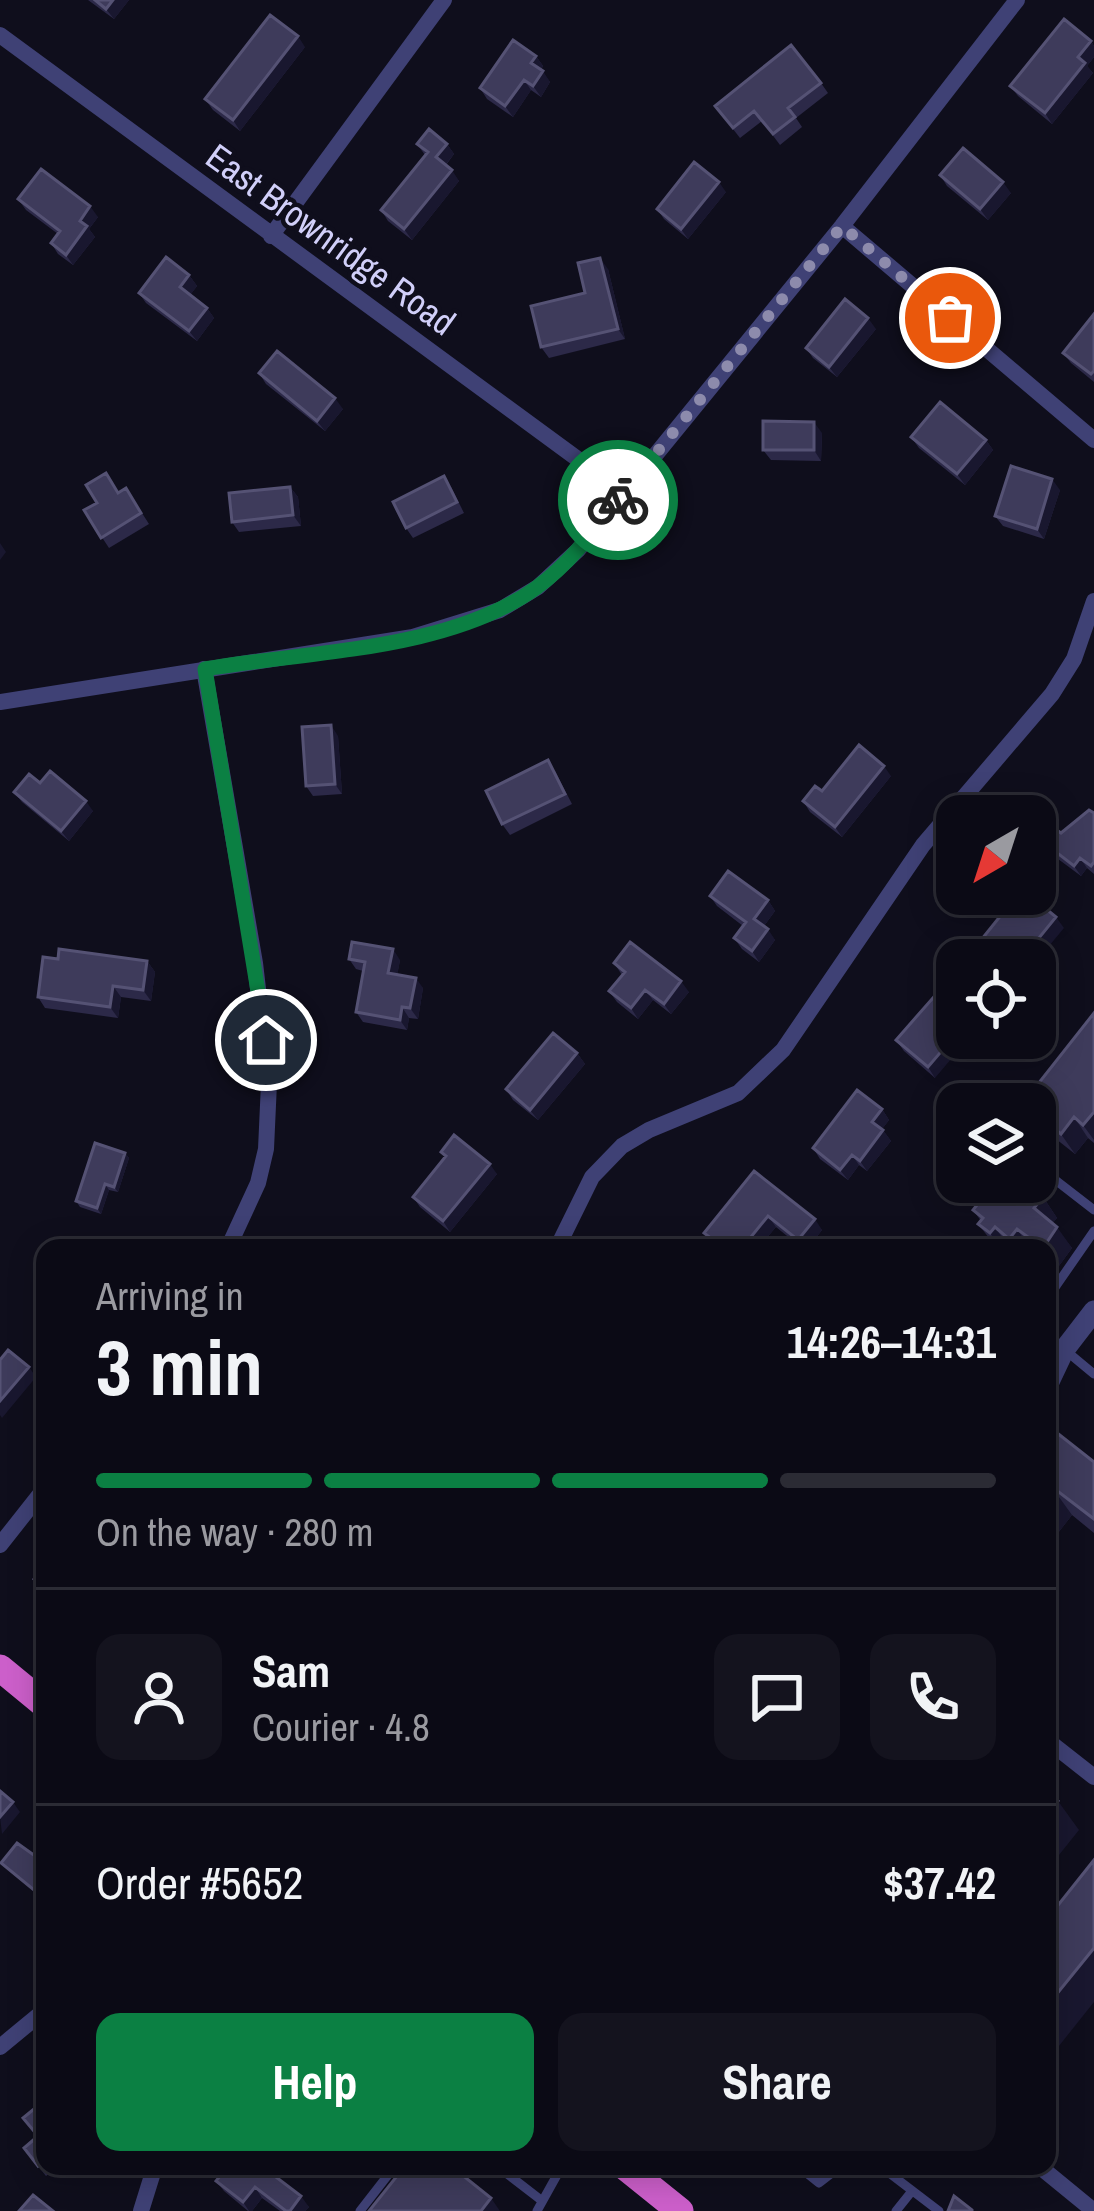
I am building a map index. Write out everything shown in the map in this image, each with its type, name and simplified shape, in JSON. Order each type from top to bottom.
[{"type":"highway","points":[[0,1668],[36,1698]]},
{"type":"highway","points":[[635,2175],[680,2211]]},
{"type":"street","points":[[271,236],[444,0]]},
{"type":"street","points":[[0,702],[413,637],[500,610],[559,569],[624,494],[842,226],[1017,0]]},
{"type":"street","name":"East Brownridge Road","points":[[0,35],[624,494]]},
{"type":"street","points":[[842,226],[1094,440]]},
{"type":"street","points":[[561,1239],[592,1177],[622,1146],[738,1093],[783,1050],[923,845],[1052,694],[1074,659],[1094,601]]},
{"type":"street","points":[[205,669],[255,963],[269,1083],[268,1132],[258,1183],[233,1239]]},
{"type":"street","points":[[1056,1345],[1094,1311]]},
{"type":"street","points":[[0,1545],[36,1499]]},
{"type":"street","points":[[1056,1748],[1094,1777]]},
{"type":"street","points":[[0,2047],[36,2017]]},
{"type":"street","points":[[141,2211],[152,2175]]},
{"type":"street","points":[[1050,2175],[1094,2211]]},
{"type":"lane","points":[[1056,1181],[1094,1210]]},
{"type":"lane","points":[[1056,1286],[1094,1231]]},
{"type":"lane","points":[[1056,1350],[1094,1374]]},
{"type":"lane","points":[[360,2211],[388,2175]]},
{"type":"lane","points":[[506,2175],[539,2206],[557,2175]]},
{"type":"lane","points":[[892,2175],[939,2211]]},
{"type":"lane","points":[[896,2211],[912,2191]]},
{"type":"building","points":[[270,15],[298,36],[233,120],[205,99]]},
{"type":"building","points":[[1064,19],[1091,41],[1078,57],[1085,63],[1045,113],[1010,86]]},
{"type":"building","points":[[513,40],[536,56],[531,63],[543,71],[533,86],[524,80],[505,106],[480,88]]},
{"type":"building","points":[[791,45],[821,83],[788,108],[795,117],[773,134],[754,111],[733,128],[715,106]]},
{"type":"building","points":[[429,129],[447,144],[436,157],[452,170],[404,229],[381,210],[428,152],[417,144]]},
{"type":"building","points":[[963,148],[1003,182],[980,209],[940,175]]},
{"type":"building","points":[[694,162],[719,182],[681,229],[657,209]]},
{"type":"building","points":[[41,169],[90,206],[80,221],[87,226],[66,255],[51,243],[60,231],[18,199]]},
{"type":"building","points":[[166,257],[189,275],[180,287],[207,308],[189,331],[139,293]]},
{"type":"building","points":[[600,258],[618,329],[541,347],[531,306],[585,293],[578,263]]},
{"type":"building","points":[[845,299],[868,318],[829,367],[806,348]]},
{"type":"building","points":[[1094,314],[1094,371],[1091,374],[1063,353]]},
{"type":"building","points":[[277,351],[335,398],[317,421],[259,373]]},
{"type":"building","points":[[940,402],[986,440],[957,474],[911,437]]},
{"type":"building","points":[[763,421],[814,422],[814,450],[763,450]]},
{"type":"building","points":[[1011,466],[1052,479],[1037,529],[995,516]]},
{"type":"building","points":[[106,473],[118,493],[126,488],[141,513],[101,538],[84,510],[97,503],[86,485]]},
{"type":"building","points":[[444,476],[457,502],[406,528],[393,502]]},
{"type":"building","points":[[290,487],[293,515],[232,522],[229,493]]},
{"type":"building","points":[[331,725],[335,784],[306,786],[302,727]]},
{"type":"building","points":[[859,745],[884,766],[835,827],[803,801],[815,786],[822,791]]},
{"type":"building","points":[[548,760],[565,794],[502,824],[486,791]]},
{"type":"building","points":[[50,771],[86,801],[61,831],[14,792],[29,774],[40,783]]},
{"type":"building","points":[[1089,810],[1094,813],[1091,866],[1080,858],[1074,866],[1056,852],[1056,829],[1061,833]]},
{"type":"building","points":[[728,871],[768,900],[754,919],[768,929],[752,951],[734,938],[746,922],[710,896]]},
{"type":"building","points":[[1001,915],[1056,917],[1038,939],[982,939]]},
{"type":"building","points":[[352,942],[393,949],[388,973],[416,978],[410,1008],[402,1007],[400,1020],[356,1012],[365,962],[349,959]]},
{"type":"building","points":[[630,942],[681,981],[664,1004],[645,990],[631,1008],[609,991],[625,972],[614,963]]},
{"type":"building","points":[[59,949],[147,961],[143,990],[113,986],[110,1007],[38,997],[43,957],[58,959]]},
{"type":"building","points":[[936,994],[936,1058],[928,1067],[896,1040]]},
{"type":"building","points":[[1094,1013],[1094,1112],[1083,1125],[1074,1117],[1061,1134],[1056,1130],[1056,1083],[1039,1083]]},
{"type":"building","points":[[553,1033],[577,1053],[530,1110],[506,1089]]},
{"type":"building","points":[[857,1090],[882,1109],[872,1122],[883,1130],[860,1161],[852,1155],[840,1170],[813,1148]]},
{"type":"building","points":[[454,1135],[490,1164],[443,1221],[413,1197],[446,1156],[441,1152]]},
{"type":"building","points":[[95,1143],[125,1153],[114,1187],[105,1184],[97,1208],[76,1201]]},
{"type":"building","points":[[754,1171],[815,1219],[799,1239],[768,1216],[749,1239],[712,1239],[704,1233]]},
{"type":"building","points":[[978,1203],[1038,1203],[1034,1208],[1057,1227],[1049,1239],[1031,1239],[1017,1229],[1009,1239],[995,1227],[990,1233],[978,1224],[983,1218],[973,1210]]},
{"type":"building","points":[[8,1350],[29,1367],[0,1401],[0,1360]]},
{"type":"building","points":[[1056,1432],[1094,1462],[1094,1519],[1056,1490]]},
{"type":"building","points":[[0,1791],[13,1802],[0,1817]]},
{"type":"building","points":[[17,1843],[36,1857],[36,1892],[1,1863]]},
{"type":"building","points":[[1094,1860],[1094,1948],[1056,1995],[1056,1908]]},
{"type":"building","points":[[36,2107],[36,2134],[23,2118]]},
{"type":"building","points":[[36,2138],[36,2163],[24,2148]]},
{"type":"building","points":[[221,2175],[273,2175],[301,2196],[286,2211],[255,2187],[243,2202],[216,2181]]},
{"type":"building","points":[[398,2175],[462,2175],[491,2198],[481,2211],[369,2211]]},
{"type":"building","points":[[33,2195],[53,2211],[19,2211]]},
{"type":"building","points":[[954,2196],[972,2210],[972,2211],[948,2211]]},
{"type":"way so far","points":[[618,500],[842,226],[950,318]]},
{"type":"route","points":[[266,1040],[205,669],[413,637],[476,620],[538,587],[589,538],[618,500]]}]
